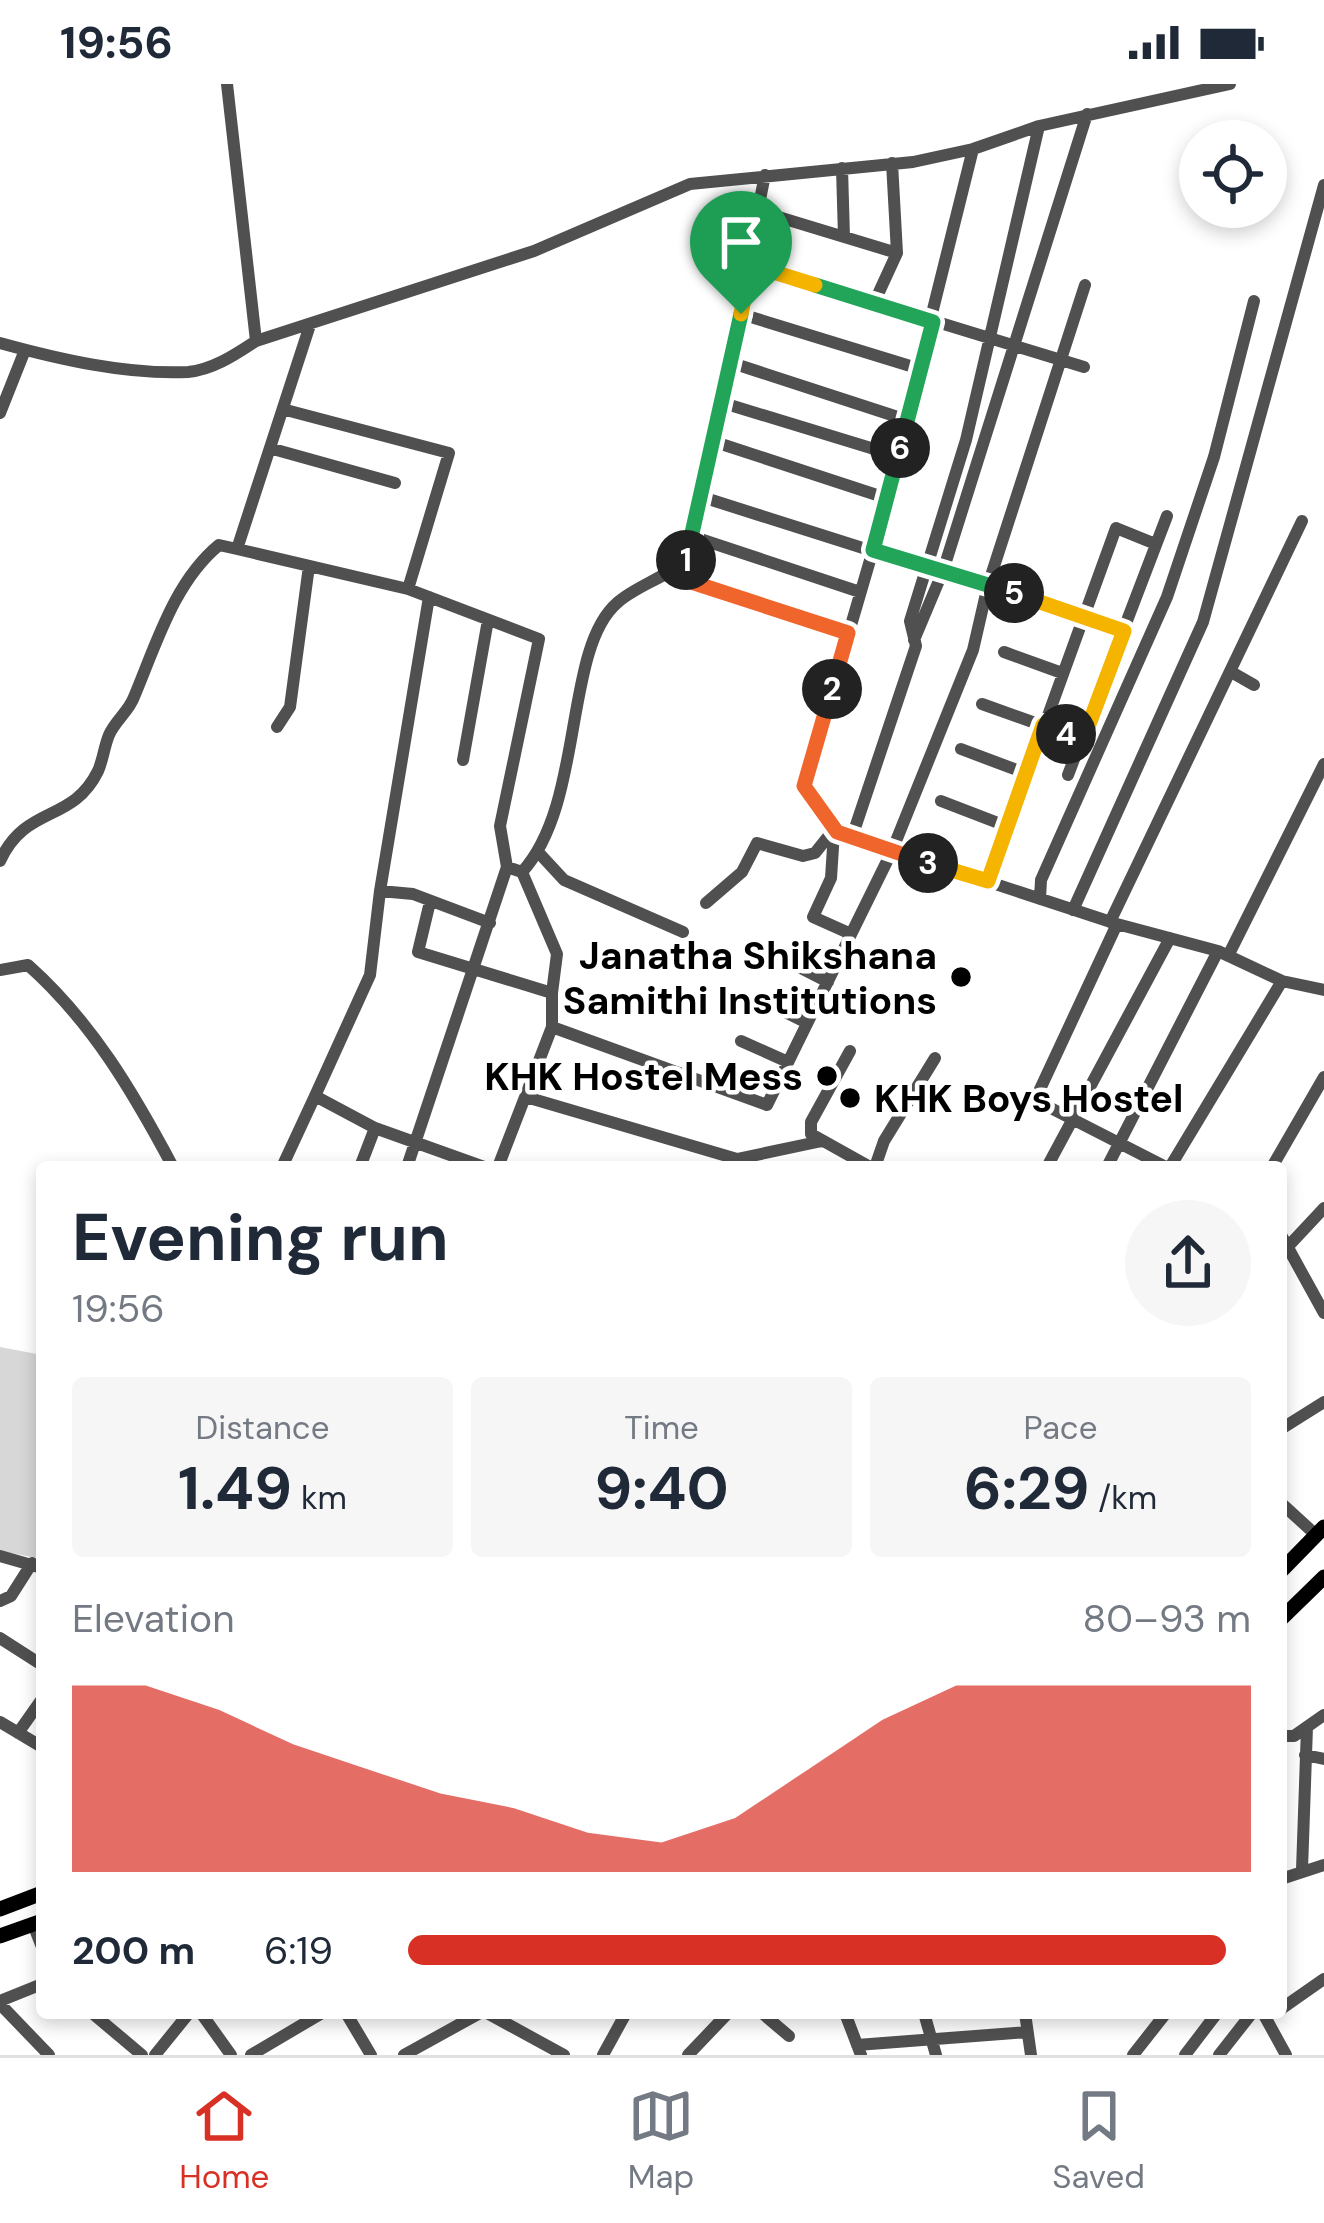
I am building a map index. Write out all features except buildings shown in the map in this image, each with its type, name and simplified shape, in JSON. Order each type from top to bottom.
[{"type":"main road","points":[[1287,1565],[1320,1530]]},
{"type":"main road","points":[[1287,1615],[1316,1596],[1324,1577]]},
{"type":"main road","points":[[0,1909],[36,1895]]},
{"type":"main road","points":[[0,1936],[36,1923]]},
{"type":"street","points":[[227,84],[256,341]]},
{"type":"street","points":[[0,343],[63,360],[190,372],[221,362],[256,341],[534,251],[690,184],[892,164],[973,149],[1087,114],[1196,87],[1230,84]]},
{"type":"street","points":[[852,837],[1087,114]]},
{"type":"street","points":[[936,569],[1040,126]]},
{"type":"street","points":[[973,149],[873,550],[804,786],[835,828],[852,837],[1223,954],[1282,981],[1324,990]]},
{"type":"street","points":[[874,303],[897,253],[892,164]]},
{"type":"street","points":[[842,168],[844,237]]},
{"type":"street","points":[[682,579],[741,314],[765,175]]},
{"type":"street","points":[[1073,910],[1203,622],[1324,185]]},
{"type":"street","points":[[759,211],[897,253]]},
{"type":"street","points":[[751,265],[1084,368]]},
{"type":"street","points":[[553,1027],[767,1106],[892,851],[974,650],[988,585],[1085,285]]},
{"type":"street","points":[[1040,899],[1041,880],[1167,597],[1214,457],[1253,301]]},
{"type":"street","points":[[741,314],[920,369]]},
{"type":"street","points":[[237,549],[310,325]]},
{"type":"street","points":[[0,413],[26,350]]},
{"type":"street","points":[[729,362],[907,420]]},
{"type":"street","points":[[720,402],[897,456]]},
{"type":"street","points":[[286,410],[449,453],[408,589]]},
{"type":"street","points":[[712,441],[886,498]]},
{"type":"street","points":[[273,449],[395,483]]},
{"type":"street","points":[[699,496],[1124,631]]},
{"type":"street","points":[[1068,775],[1167,516]]},
{"type":"street","points":[[1156,1161],[1035,1100],[1302,521]]},
{"type":"street","points":[[988,881],[1116,528],[1153,543]]},
{"type":"street","points":[[691,536],[860,592]]},
{"type":"street","points":[[0,862],[13,834],[74,804],[98,771],[110,733],[133,703],[151,647],[201,560],[220,545],[408,589],[539,639],[500,826],[514,870],[557,954],[553,1027],[500,1161]]},
{"type":"street","points":[[277,727],[290,707],[308,566]]},
{"type":"street","points":[[409,1161],[490,923],[514,870],[539,853],[573,751],[584,668],[596,634],[616,603],[665,574],[848,633]]},
{"type":"street","points":[[285,1161],[370,975],[429,597]]},
{"type":"street","points":[[463,760],[488,620]]},
{"type":"street","points":[[1004,652],[1062,673]]},
{"type":"street","points":[[1233,673],[1254,685]]},
{"type":"street","points":[[982,704],[1083,740]]},
{"type":"street","points":[[962,749],[1025,773]]},
{"type":"street","points":[[1110,1161],[1324,764]]},
{"type":"street","points":[[941,801],[1006,826]]},
{"type":"street","points":[[706,904],[742,872],[757,843],[803,856],[815,853],[835,828]]},
{"type":"street","points":[[835,828],[831,878],[813,916],[851,934]]},
{"type":"street","points":[[539,853],[564,880],[682,932]]},
{"type":"street","points":[[380,891],[490,923]]},
{"type":"street","points":[[430,902],[418,952],[552,993]]},
{"type":"street","points":[[1051,1161],[1170,938]]},
{"type":"street","points":[[779,957],[828,982]]},
{"type":"street","points":[[0,970],[28,965],[74,1006],[156,1128],[170,1161]]},
{"type":"street","points":[[1172,1161],[1282,981]]},
{"type":"street","points":[[759,999],[807,1023]]},
{"type":"street","points":[[741,1041],[788,1062]]},
{"type":"street","points":[[850,1051],[811,1122],[811,1134],[861,1161]]},
{"type":"street","points":[[876,1161],[935,1058]]},
{"type":"street","points":[[1275,1161],[1324,1077]]},
{"type":"street","points":[[315,1096],[452,1161]]},
{"type":"street","points":[[526,1097],[737,1159],[822,1141]]},
{"type":"street","points":[[362,1161],[375,1128]]},
{"type":"street","points":[[1287,1240],[1324,1208]]},
{"type":"street","points":[[1287,1251],[1324,1313]]},
{"type":"street","points":[[1287,1425],[1324,1402]]},
{"type":"street","points":[[1287,1507],[1320,1530]]},
{"type":"street","points":[[0,1556],[36,1566]]},
{"type":"street","points":[[0,1601],[11,1596],[36,1567]]},
{"type":"street","points":[[0,1638],[36,1661]]},
{"type":"street","points":[[18,1733],[36,1708]]},
{"type":"street","points":[[1287,1734],[1324,1715]]},
{"type":"street","points":[[0,1722],[36,1744]]},
{"type":"street","points":[[1302,1870],[1307,1726]]},
{"type":"street","points":[[1305,1755],[1324,1759]]},
{"type":"street","points":[[1287,1827],[1300,1827]]},
{"type":"street","points":[[1287,1876],[1324,1864]]},
{"type":"street","points":[[1287,2004],[1324,1979]]},
{"type":"street","points":[[36,1987],[0,2002],[49,2055]]},
{"type":"street","points":[[99,2019],[142,2055]]},
{"type":"street","points":[[155,2055],[184,2019]]},
{"type":"street","points":[[205,2019],[231,2055]]},
{"type":"street","points":[[251,2055],[312,2019]]},
{"type":"street","points":[[350,2019],[371,2055]]},
{"type":"street","points":[[404,2055],[472,2019]]},
{"type":"street","points":[[494,2019],[558,2054]]},
{"type":"street","points":[[603,2055],[623,2019]]},
{"type":"street","points":[[688,2055],[722,2019]]},
{"type":"street","points":[[769,2019],[789,2036]]},
{"type":"street","points":[[847,2019],[859,2050],[935,2049],[1028,2020],[1031,2055]]},
{"type":"street","points":[[926,2019],[935,2049]]},
{"type":"street","points":[[1133,2055],[1161,2019]]},
{"type":"street","points":[[1185,2055],[1212,2019]]},
{"type":"street","points":[[1219,2055],[1247,2019]]},
{"type":"street","points":[[1274,2019],[1286,2055]]},
{"type":"shaded area","points":[[0,1347],[36,1354],[36,1558],[0,1551]]},
{"type":"place","name":"Janatha Shikshana Samithi Institutions","points":[[961,977]]},
{"type":"place","name":"KHK Hostel Mess","points":[[827,1076]]},
{"type":"place","name":"KHK Boys Hostel","points":[[850,1098]]},
{"type":"route","points":[[751,265],[933,322],[873,550],[1124,631],[1083,740],[1043,725],[988,881],[837,832],[804,786],[848,633],[682,579],[741,314],[751,265]]}]
